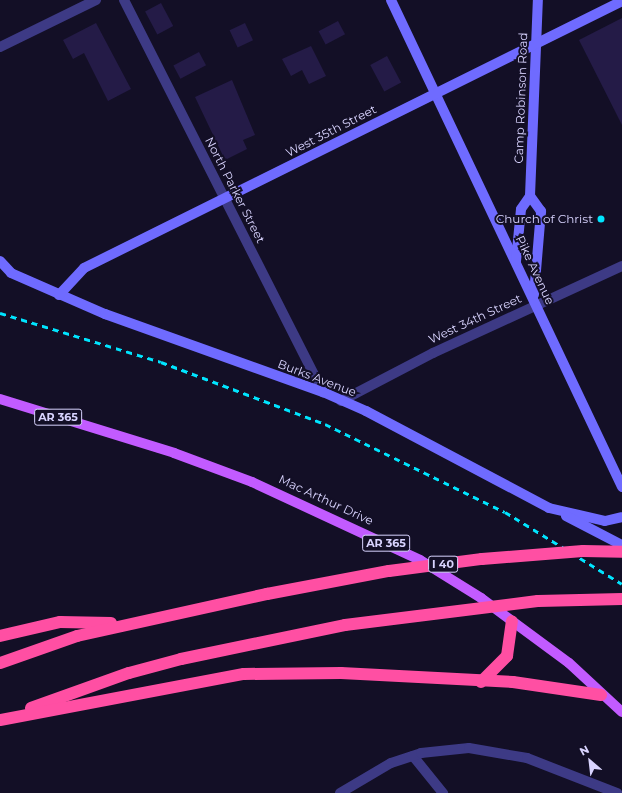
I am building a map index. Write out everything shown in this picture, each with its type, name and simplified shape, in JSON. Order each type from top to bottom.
[{"type":"highway","name":"I 40","points":[[0,663],[77,636],[266,594],[389,571],[474,560],[583,551],[622,552]]},
{"type":"highway","points":[[0,719],[136,671],[228,647],[345,625],[531,602],[622,599]]},
{"type":"highway","points":[[481,682],[507,656],[512,621]]},
{"type":"highway","points":[[0,636],[60,622],[128,624]]},
{"type":"highway","points":[[0,719],[244,674],[341,673],[554,685],[601,695]]},
{"type":"main road","name":"Pike Avenue","points":[[391,0],[536,300],[557,353],[622,487]]},
{"type":"main road","name":"Camp Robinson Road","points":[[516,261],[521,209],[530,196],[535,43],[538,0]]},
{"type":"main road","name":"West 35th Street","points":[[59,294],[84,268],[622,1]]},
{"type":"main road","points":[[530,196],[541,211],[536,300]]},
{"type":"main road","name":"Burks Avenue","points":[[0,261],[11,273],[59,294],[323,392],[550,508],[605,521],[622,517]]},
{"type":"main road","name":"Mac Arthur Drive","points":[[0,399],[174,453],[292,498],[420,560],[512,621],[568,663],[601,695],[622,712]]},
{"type":"main road","points":[[550,508],[622,545]]},
{"type":"street","points":[[0,48],[96,0]]},
{"type":"street","name":"North Parker Street","points":[[124,0],[323,392]]},
{"type":"street","name":"West 34th Street","points":[[341,401],[536,300],[622,266]]},
{"type":"street","points":[[340,793],[377,770],[413,756],[469,748],[510,754],[617,793]]},
{"type":"street","points":[[413,756],[443,793]]},
{"type":"building","points":[[161,3],[173,26],[157,34],[145,11]]},
{"type":"building","points":[[622,18],[622,125],[579,40]]},
{"type":"building","points":[[338,21],[345,34],[326,45],[319,31]]},
{"type":"building","points":[[96,23],[131,89],[108,101],[84,53],[73,59],[63,40]]},
{"type":"building","points":[[245,23],[253,40],[238,47],[230,30]]},
{"type":"building","points":[[311,46],[326,76],[309,84],[302,70],[291,76],[282,59]]},
{"type":"building","points":[[199,52],[206,65],[180,79],[173,66]]},
{"type":"building","points":[[387,56],[401,82],[384,91],[370,65]]},
{"type":"building","points":[[232,80],[255,135],[243,140],[247,149],[225,160],[195,97]]},
{"type":"railway","points":[[0,313],[161,362],[325,424],[505,512],[622,584]]},
{"type":"place","name":"Church of Christ","points":[[601,219]]}]
